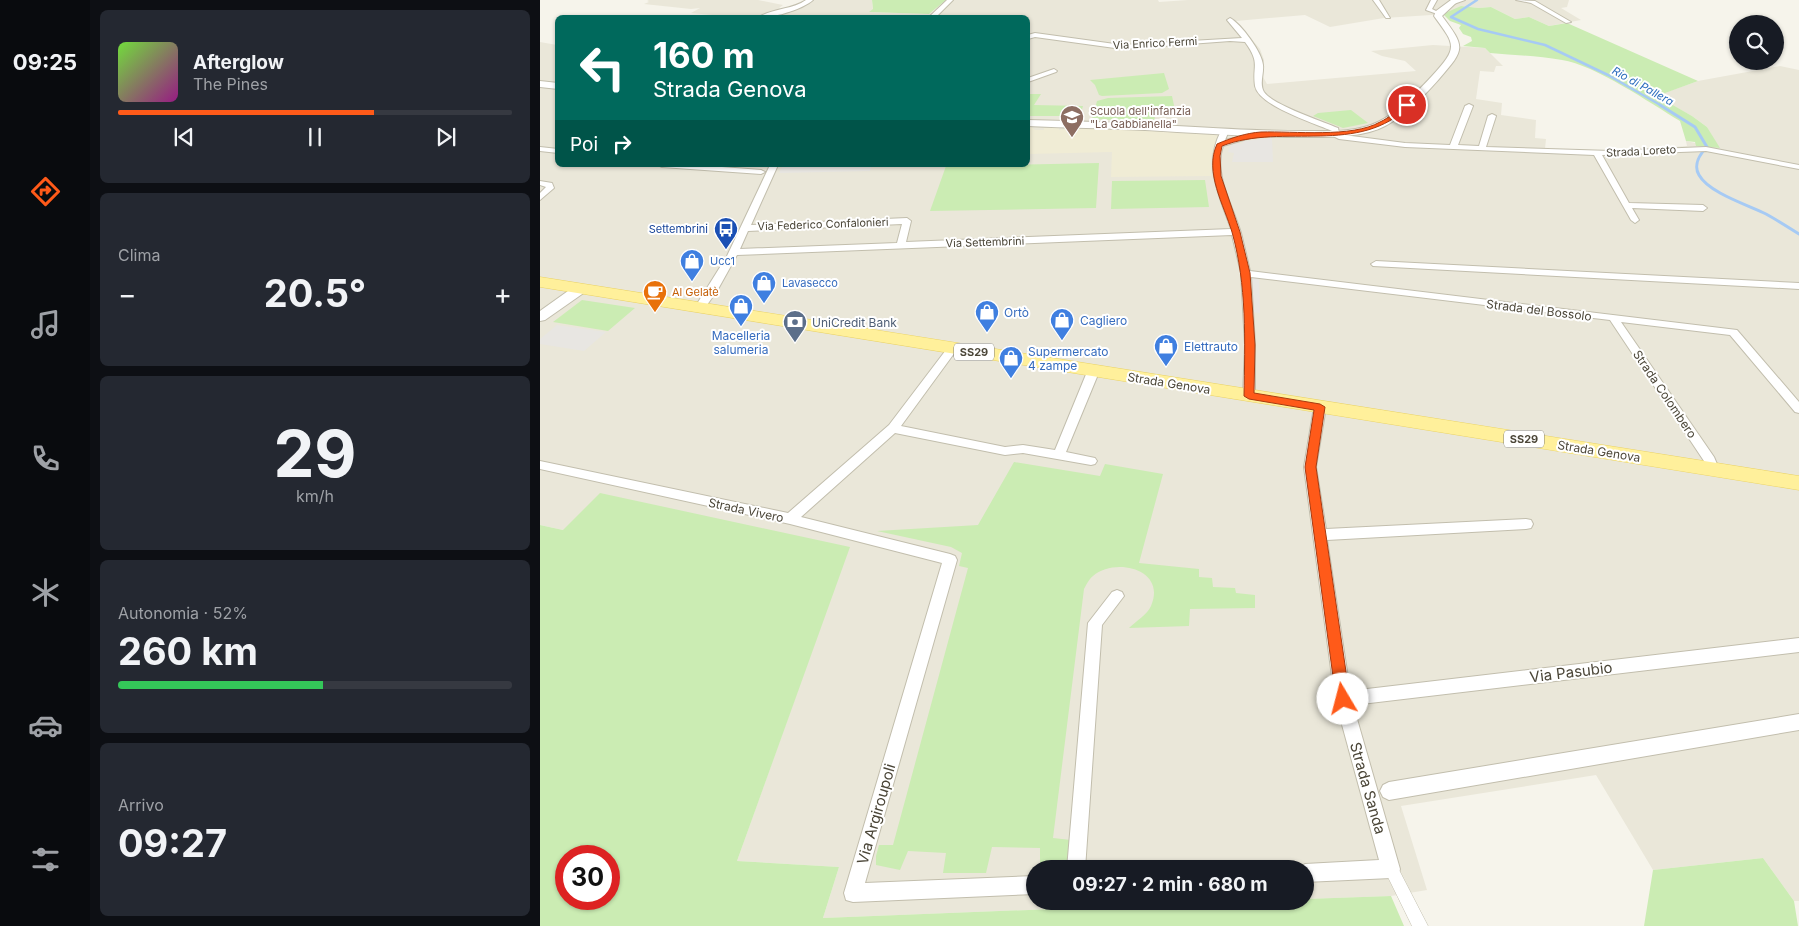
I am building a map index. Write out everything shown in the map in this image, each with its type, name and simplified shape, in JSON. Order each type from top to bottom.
[{"type":"main road","name":"Strada Genova","points":[[540,282],[1093,372],[1799,483]]},
{"type":"street","points":[[765,15],[800,6],[810,0]]},
{"type":"street","points":[[934,15],[950,0]]},
{"type":"street","points":[[1376,0],[1388,17]]},
{"type":"street","points":[[1030,123],[1145,127],[1260,134],[1336,134],[1372,128],[1383,124],[1421,94],[1451,60],[1456,49],[1454,37],[1438,14],[1429,10],[1434,0]]},
{"type":"street","points":[[1438,14],[1453,2],[1462,0]]},
{"type":"street","points":[[1518,0],[1533,2],[1568,22]]},
{"type":"street","points":[[1230,20],[1246,40],[1259,62],[1259,89],[1263,95],[1273,102],[1335,130],[1336,134]]},
{"type":"street","name":"Via Enrico Fermi","points":[[1030,36],[1122,47],[1230,39],[1246,40]]},
{"type":"street","points":[[1030,79],[1054,71]]},
{"type":"street","points":[[540,84],[555,86]]},
{"type":"street","points":[[1453,147],[1459,136],[1469,106]]},
{"type":"street","points":[[1482,148],[1492,116]]},
{"type":"street","points":[[1224,133],[1216,156],[1217,176],[1236,232],[1246,273],[1250,345],[1249,396]]},
{"type":"street","points":[[1219,145],[1238,138],[1260,134]]},
{"type":"street","name":"Strada Loreto","points":[[1336,134],[1381,142],[1597,153],[1707,149],[1799,166]]},
{"type":"street","points":[[540,149],[555,151]]},
{"type":"street","points":[[1597,153],[1635,220]]},
{"type":"street","points":[[690,167],[761,172]]},
{"type":"street","points":[[700,307],[709,296],[733,252],[773,167]]},
{"type":"street","points":[[540,183],[550,188],[540,197]]},
{"type":"street","points":[[1627,205],[1703,208]]},
{"type":"street","name":"Via Federico Confalonieri","points":[[745,228],[907,221],[901,246]]},
{"type":"street","name":"Via Settembrini","points":[[733,252],[1236,232]]},
{"type":"street","points":[[1376,264],[1799,286]]},
{"type":"street","name":"Strada del Bossolo","points":[[1246,273],[1733,332],[1799,409]]},
{"type":"street","points":[[540,317],[580,289]]},
{"type":"street","name":"Strada Colombero","points":[[1614,319],[1710,460],[1714,469]]},
{"type":"street","points":[[790,519],[893,428],[953,348]]},
{"type":"street","points":[[1059,455],[1093,372]]},
{"type":"street","name":"Strada Sanda","points":[[1320,407],[1310,467],[1343,699],[1391,869],[1420,926]]},
{"type":"street","points":[[893,428],[1005,451],[1024,449],[1091,461]]},
{"type":"street","name":"Strada Vivero","points":[[540,465],[790,519],[950,560]]},
{"type":"street","points":[[1320,535],[1526,524]]},
{"type":"street","name":"Via Argiroupoli","points":[[950,560],[853,893],[1026,885]]},
{"type":"street","points":[[1077,860],[1095,623],[1117,596]]},
{"type":"street","name":"Via Pasubio","points":[[1343,699],[1799,645]]},
{"type":"street","points":[[1389,791],[1799,722]]},
{"type":"street","points":[[1314,873],[1391,869]]},
{"type":"shaded area","points":[[758,0],[783,5],[779,8],[783,10],[801,6],[813,0],[872,0],[873,10],[870,12],[929,14],[946,0],[1158,0],[1159,2],[1188,0],[1569,0],[1567,7],[1561,8],[1581,20],[1549,26],[1529,17],[1515,19],[1491,7],[1461,6],[1447,14],[1384,18],[1330,27],[1305,15],[1236,21],[1260,49],[1264,60],[1263,77],[1267,84],[1416,71],[1405,61],[1382,56],[1371,51],[1433,45],[1485,48],[1503,66],[1496,66],[1494,72],[1480,71],[1476,99],[1502,103],[1501,115],[1536,120],[1535,138],[1546,139],[1545,149],[1609,151],[1687,146],[1686,141],[1719,148],[1707,127],[1692,116],[1656,96],[1698,81],[1758,70],[1784,70],[1784,67],[1799,70],[1799,901],[1794,901],[1763,858],[1653,870],[1596,775],[1401,806],[1427,890],[1391,896],[1314,899],[1314,860],[1026,860],[1027,910],[823,918],[839,867],[737,861],[849,547],[563,530],[540,525],[540,42],[555,45],[555,167],[1030,167],[1030,15],[712,15],[691,13],[700,8],[691,9],[644,4],[649,2],[647,1]]},
{"type":"shaded area","points":[[1030,127],[1035,130],[1044,130],[1044,128],[1059,128],[1059,130],[1073,128],[1133,128],[1218,134],[1211,157],[1211,176],[1111,177],[1112,152],[1030,154]]},
{"type":"shaded area","points":[[1272,138],[1273,162],[1232,162],[1234,153],[1228,152],[1232,143],[1241,144],[1244,141]]},
{"type":"shaded area","points":[[782,167],[871,167],[870,171],[779,173]]},
{"type":"shaded area","points":[[1250,276],[1259,277],[1260,313],[1250,312]]},
{"type":"shaded area","points":[[557,325],[606,332],[584,351],[540,344],[540,339]]},
{"type":"green space","points":[[872,0],[946,0],[929,14],[869,12],[873,9]]},
{"type":"green space","points":[[1461,6],[1491,7],[1515,19],[1529,17],[1549,26],[1567,23],[1698,81],[1657,96],[1707,127],[1720,148],[1696,146],[1695,142],[1686,141],[1680,121],[1606,77],[1575,63],[1490,53],[1485,48],[1463,46],[1472,41],[1471,37],[1463,34],[1459,28],[1461,25],[1450,21],[1443,14]]},
{"type":"green space","points":[[1164,73],[1169,89],[1162,93],[1102,96],[1099,95],[1095,85],[1090,80]]},
{"type":"green space","points":[[1030,94],[1041,94],[1034,105],[1083,106],[1080,116],[1030,116]]},
{"type":"green space","points":[[1172,96],[1175,110],[1156,110],[1154,122],[1092,119],[1097,101],[1108,98]]},
{"type":"green space","points":[[1351,110],[1368,123],[1343,128],[1313,116],[1318,113]]},
{"type":"green space","points":[[1099,163],[1096,208],[930,211],[946,167],[1030,167],[1030,164]]},
{"type":"green space","points":[[1205,180],[1209,207],[1111,209],[1112,181]]},
{"type":"green space","points":[[582,300],[635,308],[608,331],[553,322]]},
{"type":"green space","points":[[1014,462],[1100,476],[1105,464],[1163,474],[1139,563],[1199,569],[1199,577],[1212,578],[1213,587],[1235,588],[1236,593],[1255,595],[1255,608],[1190,609],[1189,626],[1129,628],[1151,606],[1154,593],[1152,583],[1145,575],[1125,567],[1102,570],[1093,576],[1084,589],[1053,838],[1071,840],[1067,860],[1040,860],[1040,848],[992,847],[986,873],[943,873],[946,853],[908,851],[900,870],[876,865],[879,845],[893,845],[968,568],[959,566],[962,553],[951,547],[877,531],[978,525]]},
{"type":"green space","points":[[600,493],[850,547],[737,861],[839,867],[823,918],[1027,910],[1314,910],[1314,899],[1391,896],[1404,926],[540,926],[540,525],[563,530]]},
{"type":"green space","points":[[1763,858],[1794,901],[1798,926],[1644,926],[1653,870]]},
{"type":"waterway","name":"Rio di Pallera","points":[[1477,0],[1451,17],[1478,29],[1545,45],[1608,75],[1662,106]]},
{"type":"waterway","name":"Rio di Pallera","points":[[1660,105],[1695,127],[1707,147],[1697,164],[1697,171],[1704,181],[1720,193],[1766,214],[1799,234]]},
{"type":"place","name":"Scuola dell'infanzia \"La Gabbianella\"","points":[[1072,138]]},
{"type":"place","name":"Settembrini","points":[[726,250]]},
{"type":"place","name":"Ucc1","points":[[692,282]]},
{"type":"place","name":"Lavasecco","points":[[764,304]]},
{"type":"place","name":"Al Gelatè","points":[[655,313]]},
{"type":"place","name":"Macelleria salumeria","points":[[741,327]]},
{"type":"place","name":"Ortò","points":[[987,333]]},
{"type":"place","name":"Cagliero","points":[[1062,341]]},
{"type":"place","name":"UniCredit Bank","points":[[795,343]]},
{"type":"place","name":"Elettrauto","points":[[1166,367]]},
{"type":"place","name":"Supermercato 4 zampe","points":[[1011,379]]},
{"type":"route","points":[[1343,699],[1310,467],[1320,407],[1249,396],[1250,345],[1246,273],[1236,232],[1217,176],[1216,156],[1219,145],[1238,138],[1260,134],[1336,134],[1372,128],[1383,124],[1407,105]]}]
